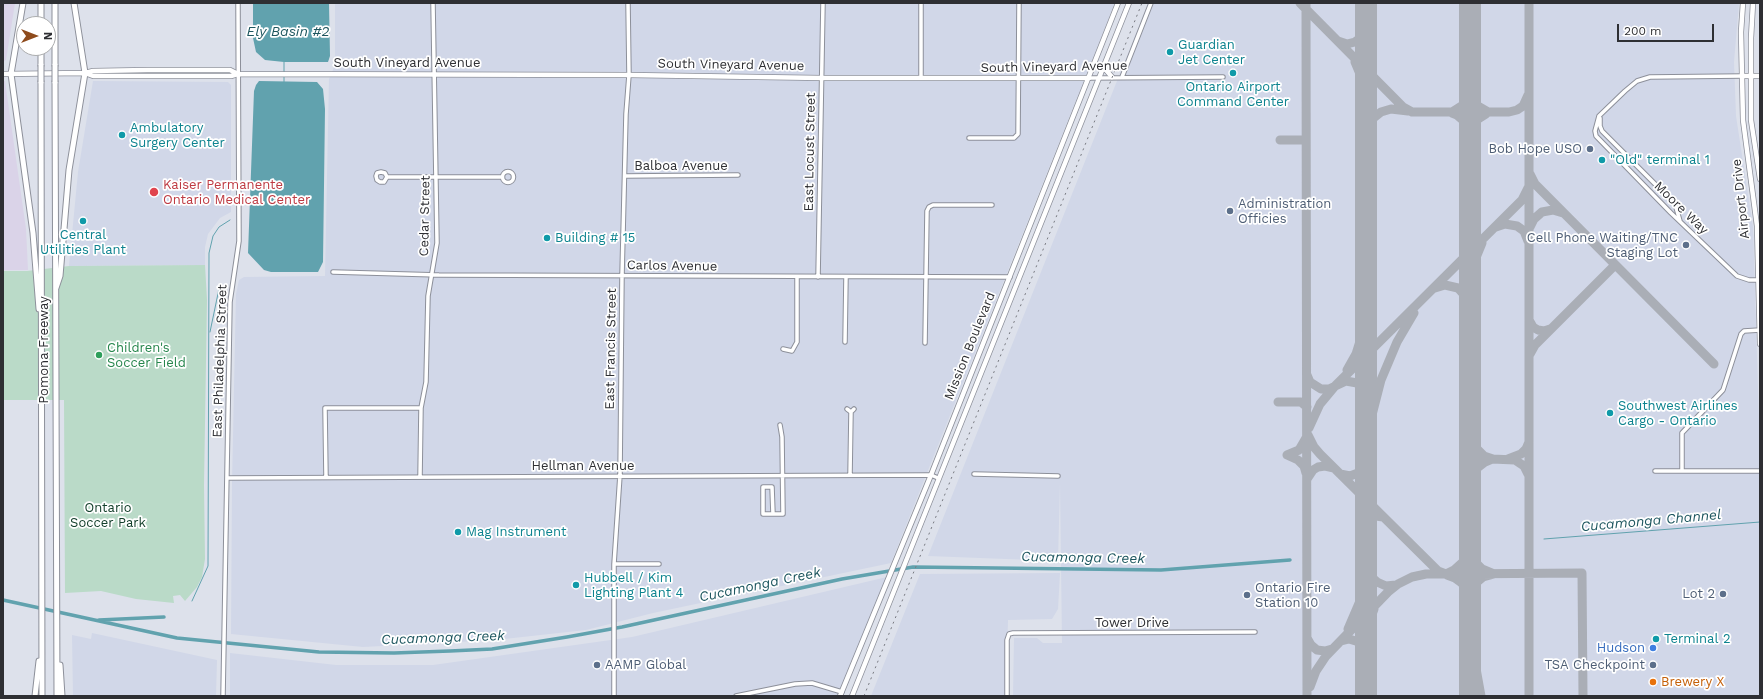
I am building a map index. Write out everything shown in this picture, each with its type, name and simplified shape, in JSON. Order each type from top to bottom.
[{"type":"highway","points":[[23,3],[10,74],[33,233],[42,349]]},
{"type":"highway","points":[[41,3],[41,16]]},
{"type":"highway","name":"Pomona Freeway","points":[[55,3],[57,696]]},
{"type":"highway","points":[[55,291],[60,276],[69,170],[85,73],[74,3]]},
{"type":"highway","name":"Pomona Freeway","points":[[41,56],[42,696]]},
{"type":"highway","points":[[57,626],[62,696]]},
{"type":"highway","points":[[35,696],[42,638]]},
{"type":"main road","name":"Mission Boulevard","points":[[841,694],[931,475],[1118,3]]},
{"type":"main road","name":"Mission Boulevard","points":[[852,696],[1129,3]]},
{"type":"main road","name":"Airport Drive","points":[[1743,3],[1741,32],[1743,120],[1757,226],[1760,344]]},
{"type":"main road","name":"Airport Drive","points":[[1753,3],[1750,76],[1752,120],[1760,179]]},
{"type":"main road","points":[[1105,63],[1105,69],[1112,77]]},
{"type":"main road","name":"South Vineyard Avenue","points":[[3,74],[85,73],[93,71],[230,70],[238,74],[629,75],[1019,79],[1089,78]]},
{"type":"main road","points":[[1742,76],[1760,76]]},
{"type":"street","name":"East Philadelphia Street","points":[[223,696],[230,302],[239,241],[238,3]]},
{"type":"street","name":"Cedar Street","points":[[420,477],[421,408],[426,382],[428,296],[433,274],[437,243],[433,3]]},
{"type":"street","name":"East Francis Street","points":[[614,696],[614,564],[620,475],[622,275],[629,75],[628,3]]},
{"type":"street","name":"East Locust Street","points":[[818,276],[822,3]]},
{"type":"street","points":[[921,3],[921,78]]},
{"type":"street","points":[[969,138],[1017,137],[1019,3]]},
{"type":"street","points":[[1122,76],[1152,3]]},
{"type":"street","name":"South Vineyard Avenue","points":[[1089,78],[1122,76],[1223,77]]},
{"type":"street","points":[[1680,221],[1675,204],[1602,131],[1600,126],[1600,116],[1625,90],[1637,81],[1650,77],[1742,76]]},
{"type":"street","name":"Moore Way","points":[[1600,116],[1595,132],[1596,136],[1737,276],[1749,280],[1759,280]]},
{"type":"street","name":"Balboa Avenue","points":[[625,176],[738,176]]},
{"type":"street","points":[[387,177],[502,177]]},
{"type":"street","points":[[925,343],[927,211],[929,207],[933,205],[992,205]]},
{"type":"street","name":"Carlos Avenue","points":[[334,272],[433,274],[1010,277]]},
{"type":"street","points":[[783,349],[792,351],[797,342],[797,276]]},
{"type":"street","points":[[845,342],[846,277]]},
{"type":"street","points":[[1682,471],[1682,433],[1723,390],[1741,334],[1744,331],[1760,330]]},
{"type":"street","points":[[326,477],[325,408],[421,408]]},
{"type":"street","points":[[847,409],[851,412]]},
{"type":"street","points":[[850,475],[851,412],[854,409]]},
{"type":"street","points":[[773,514],[772,487],[763,487],[763,514],[773,514],[783,514],[782,437],[780,425]]},
{"type":"street","points":[[1656,471],[1760,471]]},
{"type":"street","points":[[974,474],[1058,476]]},
{"type":"street","name":"Hellman Avenue","points":[[227,478],[620,475],[931,475],[938,478]]},
{"type":"street","points":[[614,564],[659,564]]},
{"type":"street","name":"Tower Drive","points":[[1007,696],[1007,640],[1009,634],[1255,632]]},
{"type":"street","points":[[736,696],[795,684],[812,683],[841,694]]},
{"type":"shaded area","points":[[3,3],[15,3],[6,60],[3,62]]},
{"type":"shaded area","points":[[335,3],[1115,3],[891,563],[653,613],[586,630],[495,640],[363,647],[231,634],[232,483],[236,294],[239,280],[244,277],[325,276],[329,79],[335,65]]},
{"type":"shaded area","points":[[1148,3],[1739,3],[1734,62],[1736,116],[1753,227],[1760,453],[1760,696],[1013,696],[1014,638],[1037,638],[1043,643],[1062,643],[1060,483],[1058,561],[928,556]]},
{"type":"shaded area","points":[[3,81],[5,81],[26,229],[28,270],[3,270]]},
{"type":"shaded area","name":"Kaiser Permanente Ontario Medical Center","points":[[93,81],[228,82],[231,85],[231,212],[220,218],[208,234],[205,247],[205,265],[69,266],[78,172]]},
{"type":"shaded area","points":[[1060,573],[1058,609],[1052,619],[1008,620],[1006,696],[871,696],[920,574]]},
{"type":"shaded area","points":[[887,577],[838,696],[230,696],[230,653],[336,665],[433,665],[632,637]]},
{"type":"shaded area","points":[[92,633],[217,660],[216,696],[73,696],[72,635],[91,639]]},
{"type":"green space","name":"Ontario Soccer Park","points":[[205,265],[207,300],[204,485],[205,559],[202,577],[197,587],[185,601],[180,595],[173,596],[174,603],[136,599],[101,591],[65,593],[64,400],[3,400],[3,271],[27,271],[69,266]]},
{"type":"water","name":"Ely Basin #2","points":[[253,3],[329,3],[330,56],[328,62],[284,62],[265,60],[256,52],[253,38]]},
{"type":"water","points":[[259,81],[317,82],[323,89],[325,109],[323,262],[318,272],[271,272],[264,270],[248,253],[254,91]]},
{"type":"waterway","points":[[284,62],[284,72]]},
{"type":"waterway","points":[[284,77],[284,82]]},
{"type":"waterway","points":[[192,601],[208,566],[209,253],[213,236],[219,227],[230,220]]},
{"type":"waterway","points":[[210,332],[220,284]]},
{"type":"waterway","name":"Cucamonga Channel","points":[[1544,539],[1760,522]]},
{"type":"waterway","name":"Cucamonga Creek","points":[[3,600],[177,638],[319,652],[394,653],[492,649],[567,637],[622,627],[842,579],[913,567],[1161,570],[1290,560]]},
{"type":"waterway","name":"Cucamonga Creek","points":[[99,620],[164,617]]},
{"type":"taxiway","points":[[1300,3],[1403,107],[1412,112],[1509,112],[1517,110],[1523,106],[1528,95]]},
{"type":"taxiway","points":[[1306,3],[1307,696]]},
{"type":"taxiway","points":[[1529,3],[1529,696]]},
{"type":"taxiway","points":[[1338,41],[1347,44],[1355,42],[1362,37],[1366,28]]},
{"type":"taxiway","points":[[1355,62],[1363,81],[1366,97]]},
{"type":"taxiway","points":[[1470,90],[1476,105],[1488,112]]},
{"type":"taxiway","points":[[1452,112],[1463,105],[1468,98],[1470,90]]},
{"type":"taxiway","points":[[1366,135],[1371,120],[1381,112],[1391,109],[1408,111]]},
{"type":"taxiway","points":[[1452,113],[1464,121],[1470,136]]},
{"type":"taxiway","points":[[1470,136],[1475,121],[1486,114]]},
{"type":"taxiway","points":[[1280,140],[1306,140]]},
{"type":"taxiway","points":[[1530,174],[1535,184],[1714,364]]},
{"type":"taxiway","points":[[1309,428],[1320,404],[1335,386],[1522,200],[1528,188]]},
{"type":"taxiway","points":[[1530,227],[1534,219],[1542,212],[1553,210],[1563,213]]},
{"type":"taxiway","points":[[1496,227],[1505,224],[1517,226],[1524,231],[1528,241]]},
{"type":"taxiway","points":[[1464,256],[1470,236]]},
{"type":"taxiway","points":[[1470,293],[1475,260],[1482,243]]},
{"type":"taxiway","points":[[1530,354],[1535,345],[1615,265]]},
{"type":"taxiway","points":[[1435,288],[1445,285],[1458,288],[1467,298],[1470,309]]},
{"type":"taxiway","points":[[1347,370],[1356,354],[1361,338],[1366,309]]},
{"type":"taxiway","points":[[1366,457],[1371,419],[1381,380],[1397,342],[1414,313]]},
{"type":"taxiway","points":[[1529,320],[1533,327],[1538,330],[1544,331],[1550,329]]},
{"type":"taxiway","points":[[1307,375],[1310,382],[1321,389],[1329,389],[1346,381],[1357,383],[1364,390],[1366,399]]},
{"type":"taxiway","points":[[1278,402],[1301,402],[1307,407]]},
{"type":"taxiway","points":[[1470,432],[1473,444],[1477,449],[1484,456],[1493,459]]},
{"type":"taxiway","points":[[1308,435],[1314,447],[1320,454],[1438,571],[1446,574],[1582,573],[1583,696]]},
{"type":"taxiway","points":[[1306,438],[1299,450],[1287,455],[1298,460],[1304,466],[1306,473]]},
{"type":"taxiway","points":[[1508,459],[1521,454],[1526,449],[1529,442]]},
{"type":"taxiway","points":[[1340,474],[1350,476],[1358,473],[1363,468],[1366,459]]},
{"type":"taxiway","points":[[1470,487],[1471,478],[1476,469],[1492,459],[1515,460],[1524,466],[1528,474]]},
{"type":"taxiway","points":[[1307,479],[1313,470],[1318,467],[1325,466],[1334,468]]},
{"type":"taxiway","points":[[1361,497],[1366,518]]},
{"type":"taxiway","points":[[1366,532],[1369,519],[1376,516],[1383,517]]},
{"type":"taxiway","points":[[1310,687],[1316,671],[1326,656],[1388,592],[1398,584],[1412,577],[1426,574],[1446,574],[1454,570],[1464,561],[1470,545]]},
{"type":"taxiway","points":[[1470,546],[1475,562],[1482,569],[1494,574],[1483,577],[1477,582],[1472,590],[1470,601]]},
{"type":"taxiway","points":[[1367,567],[1370,576],[1377,582],[1386,586],[1396,585]]},
{"type":"taxiway","points":[[1348,629],[1360,601],[1366,569]]},
{"type":"taxiway","points":[[1447,575],[1462,583],[1468,595],[1475,663],[1481,696]]},
{"type":"taxiway","points":[[1366,639],[1369,623],[1374,609]]},
{"type":"taxiway","points":[[1307,638],[1311,645],[1317,650],[1325,651],[1332,649]]},
{"type":"taxiway","points":[[1341,641],[1349,639],[1359,642],[1364,649],[1366,658]]},
{"type":"runway","points":[[1366,3],[1366,696]]},
{"type":"runway","points":[[1470,3],[1470,696]]},
{"type":"railway","points":[[864,696],[1142,3]]},
{"type":"place","name":"Guardian Jet Center","points":[[1170,52]]},
{"type":"place","name":"Ontario Airport Command Center","points":[[1233,73]]},
{"type":"place","name":"Ambulatory Surgery Center","points":[[122,135]]},
{"type":"place","name":"Bob Hope USO","points":[[1590,149]]},
{"type":"place","name":"\"Old\" terminal 1","points":[[1602,160]]},
{"type":"place","name":"Kaiser Permanente Ontario Medical Center","points":[[154,192]]},
{"type":"place","name":"Administration Officies","points":[[1230,211]]},
{"type":"place","name":"Central Utilities Plant","points":[[83,221]]},
{"type":"place","name":"Building # 15","points":[[547,238]]},
{"type":"place","name":"Cell Phone Waiting/TNC Staging Lot","points":[[1686,245]]},
{"type":"place","name":"Children's Soccer Field","points":[[99,355]]},
{"type":"place","name":"Southwest Airlines Cargo - Ontario","points":[[1610,413]]},
{"type":"place","name":"Mag Instrument","points":[[458,532]]},
{"type":"place","name":"Hubbell / Kim Lighting Plant 4","points":[[576,585]]},
{"type":"place","name":"Lot 2","points":[[1723,594]]},
{"type":"place","name":"Ontario Fire Station 10","points":[[1247,595]]},
{"type":"place","name":"Terminal 2","points":[[1656,639]]},
{"type":"place","name":"Hudson","points":[[1653,648]]},
{"type":"place","name":"AAMP Global","points":[[597,665]]},
{"type":"place","name":"TSA Checkpoint","points":[[1653,665]]},
{"type":"place","name":"Brewery X","points":[[1653,682]]}]
